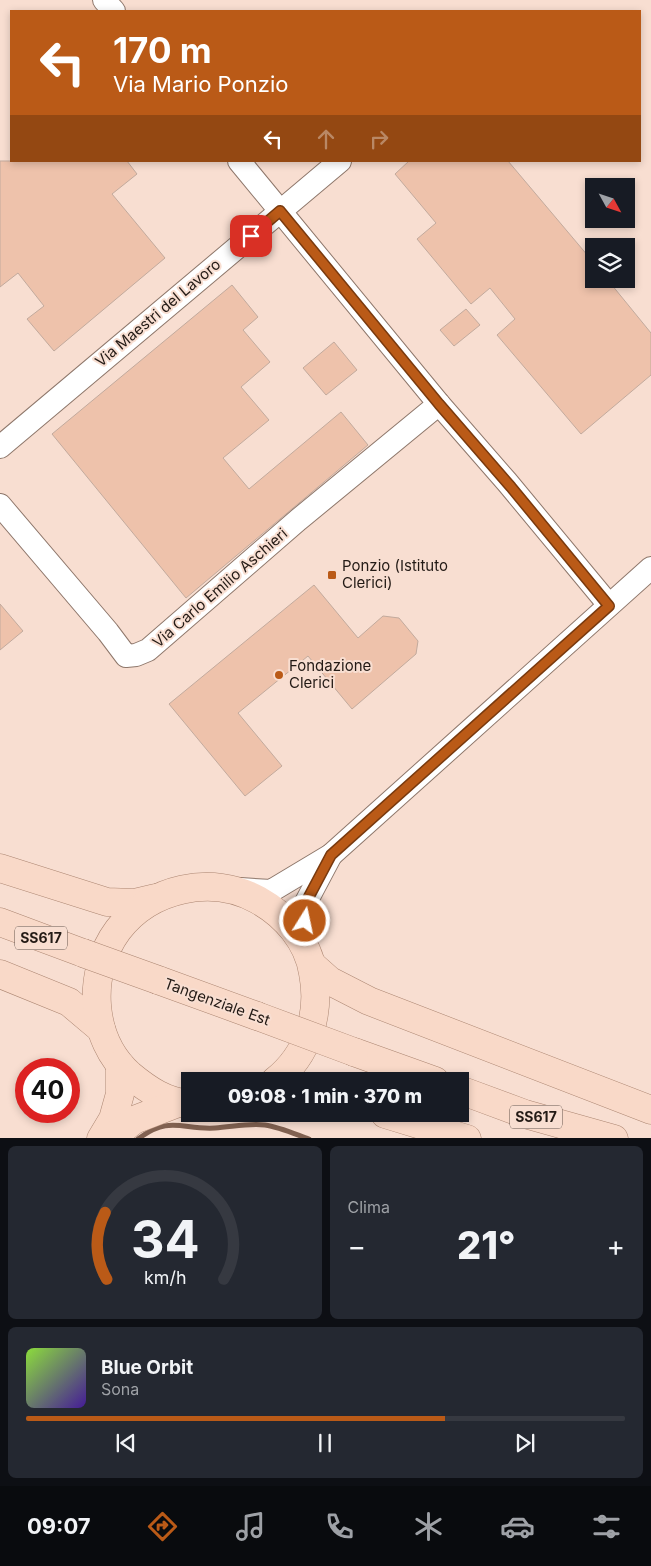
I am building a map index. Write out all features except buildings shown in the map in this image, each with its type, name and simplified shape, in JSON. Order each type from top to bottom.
[{"type":"main road","points":[[0,868],[107,902],[134,903],[188,888],[219,887],[246,894],[271,907],[292,926],[309,957],[330,981],[369,1001],[651,1110]]},
{"type":"main road","points":[[158,897],[137,911],[118,930],[105,952],[98,977],[96,1003],[101,1029],[109,1048],[120,1065],[146,1089],[181,1103]]},
{"type":"main road","name":"Tangenziale Est","points":[[0,922],[410,1072]]},
{"type":"main road","points":[[286,1072],[299,1056],[310,1034],[315,1012],[316,988],[309,957]]},
{"type":"main road","points":[[0,974],[68,1002],[101,1029]]},
{"type":"main road","points":[[101,1138],[113,1119],[120,1094],[120,1065]]},
{"type":"main road","name":"SS617","points":[[469,1093],[525,1114],[614,1138]]},
{"type":"main road","points":[[110,1138],[134,1120],[181,1105]]},
{"type":"main road","points":[[413,1122],[468,1138]]},
{"type":"street","points":[[104,0],[113,10]]},
{"type":"street","points":[[240,162],[439,404],[511,487],[609,606]]},
{"type":"street","name":"Via Maestri del Lavoro","points":[[0,447],[339,162]]},
{"type":"street","name":"Via Carlo Emilio Aschieri","points":[[0,505],[108,632],[126,656],[136,655],[148,650],[298,520],[439,404]]},
{"type":"street","points":[[219,887],[271,891],[331,855],[651,568]]},
{"type":"street","points":[[309,957],[304,906],[331,855]]},
{"type":"waterway","points":[[140,1138],[159,1127],[176,1125],[215,1128],[252,1124],[276,1127],[306,1138]]},
{"type":"place","name":"Ponzio (Istituto Clerici)","points":[[332,575]]},
{"type":"place","name":"Fondazione Clerici","points":[[279,675]]},
{"type":"route","points":[[251,236],[280,211],[609,606],[331,855],[304,906],[305,921]]}]
